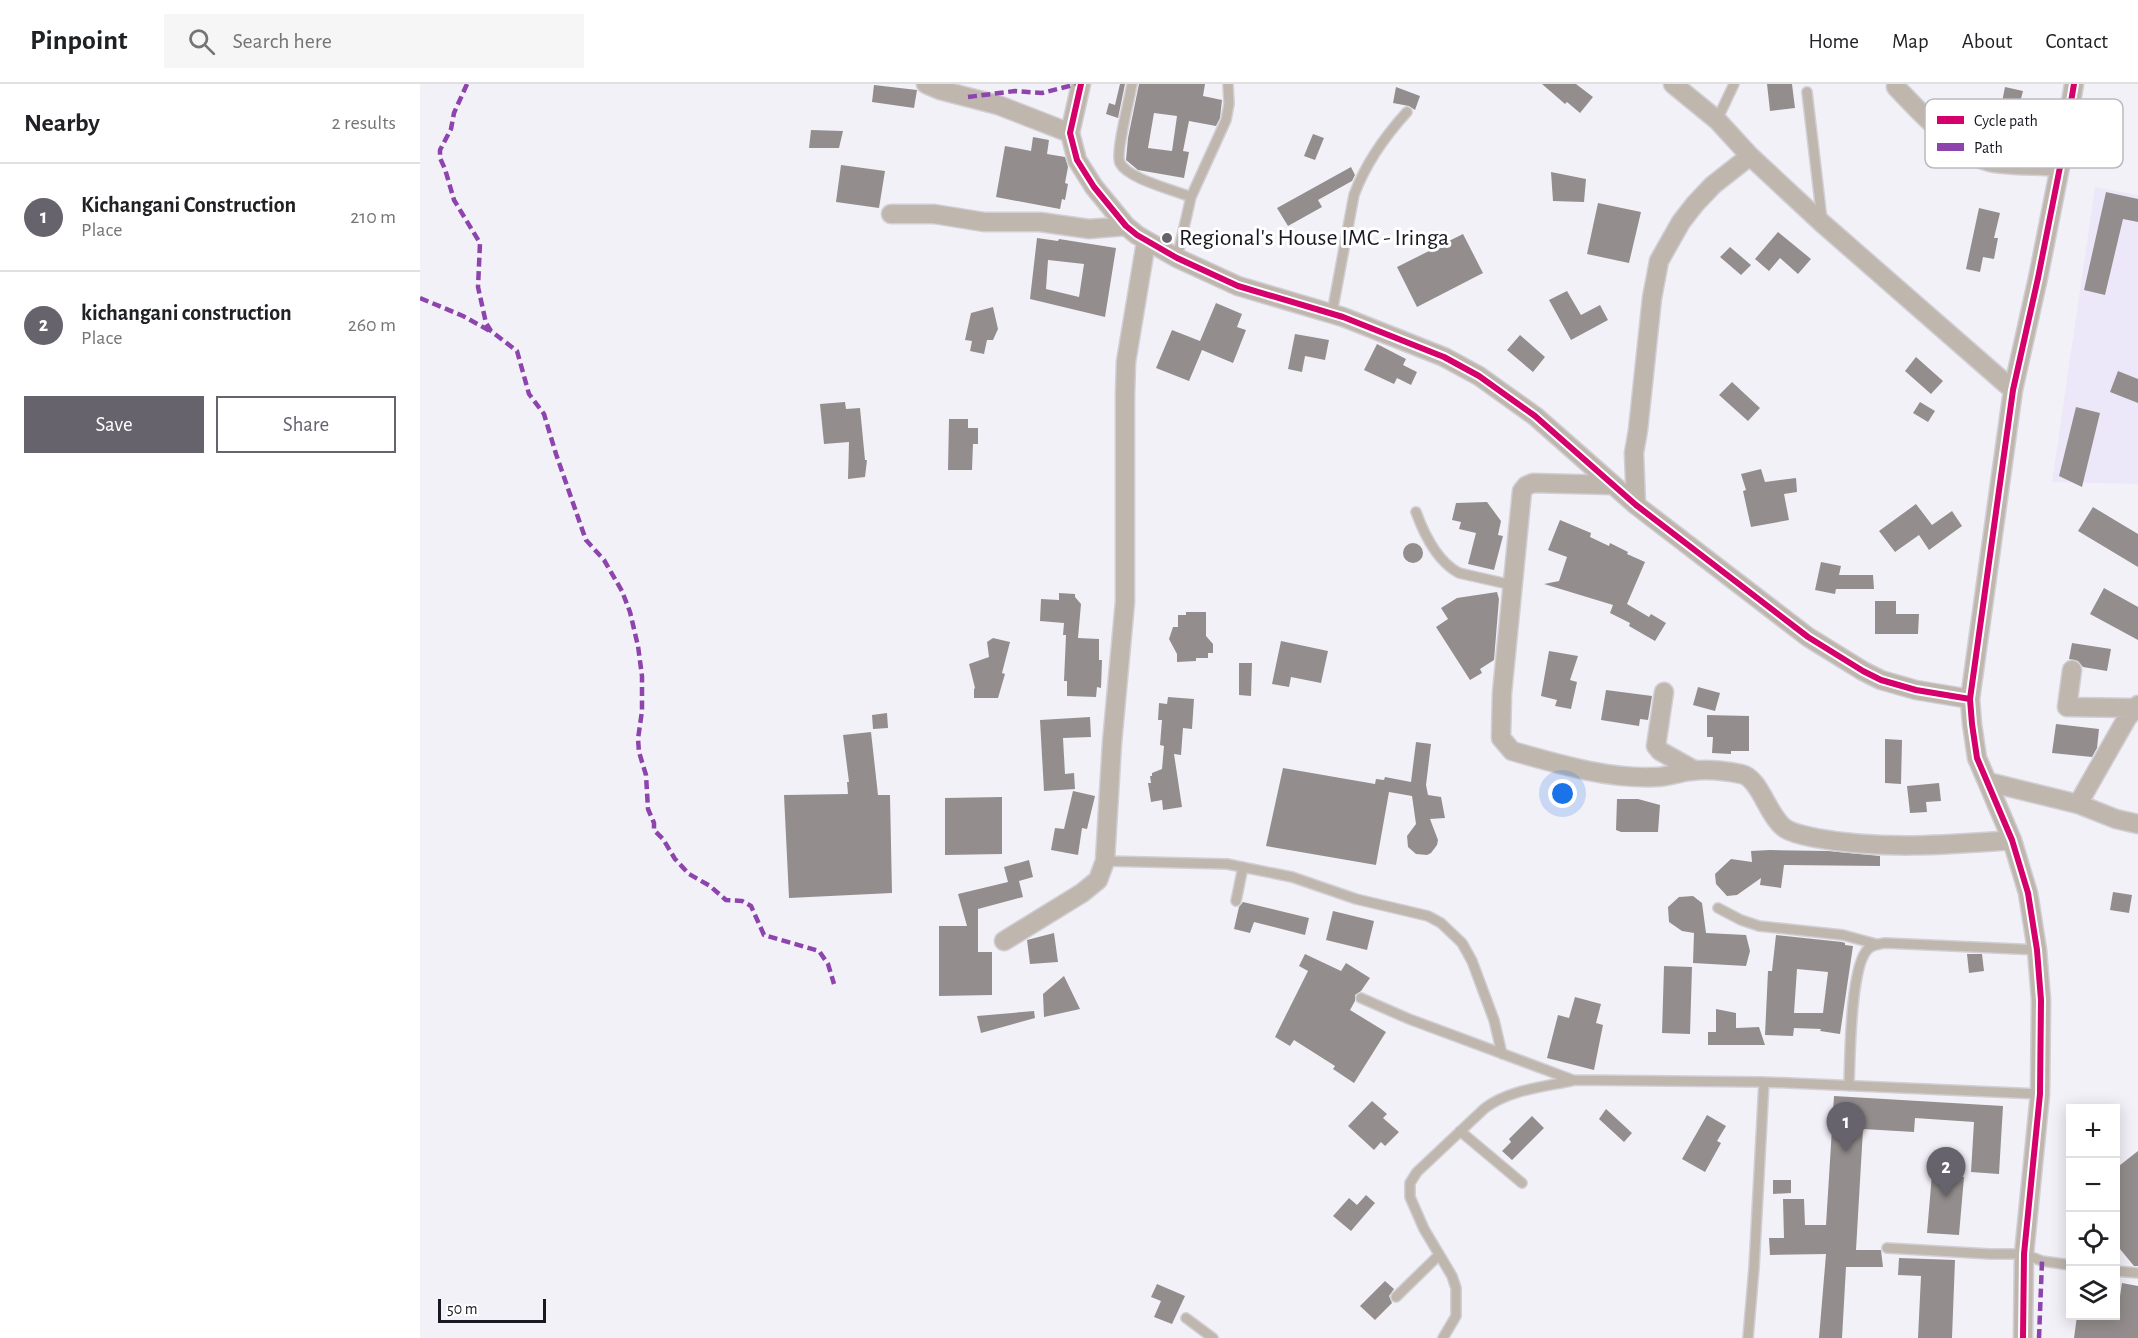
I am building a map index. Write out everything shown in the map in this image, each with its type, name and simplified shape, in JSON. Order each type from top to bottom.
[{"type":"street","points":[[926,84],[940,90],[998,105],[1070,133]]},
{"type":"street","points":[[1081,84],[1070,133],[1077,160],[1094,187],[1126,226],[1146,242],[1238,286],[1332,314],[1444,357],[1479,376],[1535,416],[1636,505],[1808,637],[1881,680],[1916,690],[1970,699]]},
{"type":"street","points":[[1673,84],[1717,120],[1750,156],[1822,223],[2013,390]]},
{"type":"street","points":[[2071,99],[2074,84]]},
{"type":"street","points":[[1896,87],[1925,117]]},
{"type":"street","points":[[1636,505],[1634,453],[1652,298],[1659,261],[1681,222],[1695,204],[1713,185],[1750,156]]},
{"type":"street","points":[[2024,1338],[2024,1254],[2040,1094],[2041,1000],[2037,950],[2028,893],[2012,840],[1977,758],[1970,699],[2013,390],[2060,168]]},
{"type":"street","points":[[891,214],[934,214],[984,222],[1040,222],[1089,229],[1126,226]]},
{"type":"street","points":[[1004,941],[1082,893],[1098,880],[1105,861],[1112,743],[1125,602],[1126,362],[1146,242]]},
{"type":"street","points":[[1611,485],[1533,483],[1526,486],[1521,495],[1502,693],[1501,738],[1504,744],[1512,751],[1549,762],[1625,776],[1656,777],[1694,770],[1747,776],[1773,816],[1785,828],[1806,836],[1864,844],[1934,844],[2012,840]]},
{"type":"street","points":[[2072,670],[2067,707],[2136,706]]},
{"type":"street","points":[[1664,692],[1656,746],[1660,751],[1694,770]]},
{"type":"street","points":[[2078,804],[2136,706]]},
{"type":"street","points":[[1988,782],[2078,804],[2116,819],[2138,824]]},
{"type":"lane","points":[[1132,84],[1118,151],[1120,162],[1124,168],[1142,179],[1191,197]]},
{"type":"lane","points":[[1177,258],[1191,197],[1226,120],[1229,104],[1228,84]]},
{"type":"lane","points":[[1717,120],[1734,84]]},
{"type":"lane","points":[[1807,92],[1822,223]]},
{"type":"lane","points":[[1332,314],[1358,184],[1389,135],[1407,112]]},
{"type":"lane","points":[[1416,512],[1435,549],[1451,569],[1459,573],[1512,585]]},
{"type":"lane","points":[[1105,861],[1227,864],[1292,877],[1356,899],[1428,916],[1441,923],[1462,943],[1472,961],[1491,1011],[1502,1054]]},
{"type":"lane","points":[[1236,901],[1243,867]]},
{"type":"lane","points":[[1718,908],[1759,926],[1844,934],[1876,944],[2037,950]]},
{"type":"lane","points":[[1849,1086],[1855,987],[1862,958],[1867,950],[1876,944]]},
{"type":"lane","points":[[1361,998],[1409,1019],[1573,1080]]},
{"type":"lane","points":[[1443,1338],[1456,1316],[1456,1288],[1452,1276],[1424,1229],[1410,1197],[1410,1183],[1417,1172],[1496,1099],[1573,1080],[1764,1082],[2040,1094]]},
{"type":"lane","points":[[1748,1338],[1764,1082]]},
{"type":"lane","points":[[1460,1131],[1522,1183]]},
{"type":"lane","points":[[1887,1248],[2024,1254],[2042,1261],[2066,1264]]},
{"type":"lane","points":[[1396,1297],[1439,1255]]},
{"type":"lane","points":[[2120,1272],[2138,1274]]},
{"type":"lane","points":[[1186,1318],[1212,1338]]},
{"type":"shaded area","points":[[2095,187],[2138,195],[2138,484],[2052,482]]},
{"type":"building","points":[[1120,84],[1125,84],[1118,118],[1106,114],[1109,103],[1115,105]]},
{"type":"building","points":[[1139,84],[1205,84],[1203,96],[1222,100],[1220,118],[1216,126],[1189,121],[1183,151],[1189,152],[1184,178],[1138,170],[1126,160]],"holes":[[[1154,113],[1177,116],[1172,151],[1148,148]]]},
{"type":"building","points":[[1542,84],[1576,84],[1593,97],[1580,113],[1567,102],[1565,104]]},
{"type":"building","points":[[1767,84],[1792,84],[1795,108],[1770,111]]},
{"type":"building","points":[[874,85],[917,90],[914,108],[872,102]]},
{"type":"building","points":[[1396,87],[1420,96],[1415,110],[1409,106],[1393,103]]},
{"type":"building","points":[[2005,87],[2023,91],[2021,99],[2003,99]]},
{"type":"building","points":[[811,130],[843,131],[839,148],[809,148]]},
{"type":"building","points":[[1313,134],[1324,138],[1315,160],[1304,156]]},
{"type":"building","points":[[1033,137],[1049,140],[1047,154],[1065,157],[1068,167],[1065,183],[1068,184],[1065,200],[1062,199],[1060,209],[996,197],[1005,146],[1031,151]]},
{"type":"building","points":[[841,165],[885,171],[879,208],[836,202]]},
{"type":"building","points":[[1351,167],[1355,175],[1352,181],[1318,200],[1322,207],[1288,226],[1277,208]]},
{"type":"building","points":[[1551,172],[1586,179],[1584,202],[1553,201]]},
{"type":"building","points":[[2106,192],[2138,199],[2138,222],[2123,219],[2105,295],[2084,290]]},
{"type":"building","points":[[1598,203],[1641,212],[1629,263],[1587,254]]},
{"type":"building","points":[[1979,208],[2000,213],[1994,238],[1998,238],[1994,259],[1983,257],[1980,272],[1966,269]]},
{"type":"building","points":[[1778,232],[1811,259],[1798,274],[1780,258],[1769,271],[1755,259]]},
{"type":"building","points":[[1463,234],[1483,273],[1417,307],[1397,267]]},
{"type":"building","points":[[1037,238],[1116,248],[1105,317],[1030,299]],"holes":[[[1048,260],[1084,264],[1079,297],[1046,289]]]},
{"type":"building","points":[[1730,247],[1751,265],[1741,275],[1720,257]]},
{"type":"building","points":[[1567,291],[1581,315],[1600,305],[1608,320],[1571,340],[1549,300]]},
{"type":"building","points":[[1216,303],[1242,314],[1237,327],[1246,330],[1233,363],[1202,350],[1189,381],[1156,368],[1172,330],[1200,341]]},
{"type":"building","points":[[993,307],[998,329],[993,340],[987,340],[984,354],[970,351],[972,341],[965,340],[971,313]]},
{"type":"building","points":[[1295,334],[1329,340],[1325,360],[1305,356],[1302,372],[1288,369]]},
{"type":"building","points":[[1520,335],[1545,357],[1533,372],[1507,350]]},
{"type":"building","points":[[1377,344],[1406,359],[1403,365],[1417,372],[1411,385],[1397,378],[1394,384],[1364,370]]},
{"type":"building","points":[[1916,357],[1943,381],[1931,394],[1905,371]]},
{"type":"building","points":[[2118,371],[2138,379],[2138,403],[2110,392]]},
{"type":"building","points":[[1732,382],[1760,408],[1748,421],[1719,395]]},
{"type":"building","points":[[845,402],[846,409],[860,408],[865,460],[867,460],[865,477],[848,479],[849,442],[824,444],[820,404]]},
{"type":"building","points":[[1920,402],[1935,411],[1928,422],[1913,413]]},
{"type":"building","points":[[2076,407],[2100,413],[2082,487],[2059,476]]},
{"type":"building","points":[[949,419],[968,419],[968,428],[978,428],[978,444],[973,444],[972,470],[948,470]]},
{"type":"building","points":[[1761,469],[1765,482],[1796,478],[1797,492],[1784,494],[1789,520],[1751,527],[1743,491],[1746,490],[1741,474]]},
{"type":"building","points":[[1487,502],[1501,521],[1498,535],[1503,536],[1494,570],[1468,564],[1476,533],[1459,529],[1461,522],[1452,520],[1456,503]]},
{"type":"building","points":[[1916,504],[1932,525],[1952,511],[1962,526],[1929,550],[1919,535],[1895,552],[1879,531]]},
{"type":"building","points":[[2093,507],[2138,534],[2138,567],[2078,531]]},
{"type":"building","points":[[1560,520],[1591,533],[1590,537],[1609,546],[1610,543],[1645,562],[1627,604],[1649,617],[1651,614],[1666,623],[1655,641],[1629,626],[1630,623],[1610,613],[1613,605],[1544,584],[1559,581],[1567,557],[1548,550]]},
{"type":"building","points":[[1413,543],[1420,546],[1423,553],[1420,560],[1413,563],[1406,560],[1403,553],[1406,546]]},
{"type":"building","points":[[1821,562],[1841,566],[1839,575],[1873,575],[1874,589],[1836,589],[1835,594],[1815,590]]},
{"type":"building","points":[[2104,588],[2138,607],[2138,640],[2090,614]]},
{"type":"building","points":[[1497,592],[1499,599],[1494,660],[1480,669],[1482,673],[1470,680],[1436,627],[1448,619],[1441,608],[1457,598]]},
{"type":"building","points":[[1059,593],[1075,594],[1081,604],[1078,638],[1099,639],[1099,660],[1102,660],[1101,688],[1097,687],[1096,697],[1067,696],[1067,681],[1064,681],[1066,635],[1063,635],[1064,623],[1040,621],[1041,599],[1059,600]]},
{"type":"building","points":[[1875,601],[1896,601],[1896,614],[1919,614],[1918,634],[1875,634]]},
{"type":"building","points":[[1186,612],[1206,612],[1206,636],[1213,644],[1213,653],[1208,653],[1208,658],[1177,662],[1177,654],[1169,639],[1173,627],[1178,627],[1178,615],[1186,615]]},
{"type":"building","points":[[993,638],[1010,642],[1002,673],[1005,674],[998,698],[974,698],[975,688],[969,664],[989,657],[987,642]]},
{"type":"building","points":[[1281,641],[1328,651],[1321,683],[1291,677],[1289,687],[1272,684]]},
{"type":"building","points":[[2072,643],[2111,649],[2107,671],[2083,667],[2078,661],[2069,659]]},
{"type":"building","points":[[1549,651],[1578,656],[1570,680],[1577,682],[1571,709],[1555,706],[1557,700],[1541,696]]},
{"type":"building","points":[[1239,663],[1252,663],[1251,696],[1239,695]]},
{"type":"building","points":[[1698,687],[1720,693],[1715,711],[1693,705]]},
{"type":"building","points":[[1606,690],[1652,696],[1648,720],[1640,719],[1639,726],[1601,720]]},
{"type":"building","points":[[1168,697],[1194,699],[1192,729],[1183,728],[1181,755],[1174,754],[1182,807],[1163,810],[1162,800],[1151,802],[1148,783],[1151,783],[1152,773],[1162,769],[1164,746],[1160,745],[1162,720],[1158,720],[1159,703],[1167,704]]},
{"type":"building","points":[[887,713],[888,728],[873,729],[872,715]]},
{"type":"building","points":[[1707,715],[1749,716],[1749,751],[1731,751],[1731,754],[1712,753],[1713,737],[1707,737]]},
{"type":"building","points":[[1090,717],[1091,737],[1063,738],[1065,774],[1074,773],[1075,789],[1044,791],[1040,720]]},
{"type":"building","points":[[2056,724],[2099,729],[2097,748],[2092,757],[2052,753]]},
{"type":"building","points":[[871,732],[878,795],[890,795],[892,893],[789,898],[784,795],[848,794],[847,782],[849,782],[843,735]]},
{"type":"building","points":[[1885,739],[1902,740],[1901,784],[1885,783]]},
{"type":"building","points":[[1416,742],[1431,744],[1426,785],[1428,795],[1441,797],[1445,818],[1430,819],[1438,840],[1431,853],[1416,854],[1408,847],[1407,836],[1416,824],[1412,796],[1389,792],[1376,865],[1266,846],[1283,768],[1375,784],[1376,779],[1384,780],[1385,777],[1411,782]]},
{"type":"building","points":[[1939,783],[1941,801],[1926,802],[1927,812],[1910,813],[1907,786]]},
{"type":"building","points":[[1073,791],[1095,796],[1087,829],[1082,828],[1078,855],[1051,850],[1055,828],[1064,829]]},
{"type":"building","points":[[1002,797],[1002,854],[945,855],[945,798]]},
{"type":"building","points":[[1617,799],[1638,799],[1660,805],[1658,832],[1616,830]]},
{"type":"building","points":[[1751,851],[1828,851],[1880,856],[1880,866],[1784,865],[1781,888],[1760,885],[1761,878],[1737,895],[1727,896],[1716,884],[1715,874],[1731,859],[1752,862]]},
{"type":"building","points":[[1029,860],[1033,877],[1019,881],[1023,897],[978,909],[978,952],[992,952],[992,995],[939,996],[939,926],[967,926],[958,894],[1008,882],[1004,867]]},
{"type":"building","points":[[2113,892],[2132,895],[2129,913],[2110,910]]},
{"type":"building","points":[[1693,896],[1702,903],[1706,933],[1746,935],[1750,951],[1746,966],[1693,963],[1694,933],[1682,931],[1669,922],[1668,907],[1679,897]]},
{"type":"building","points":[[1243,902],[1309,918],[1305,935],[1254,922],[1250,933],[1234,929],[1239,907]]},
{"type":"building","points":[[1333,911],[1374,921],[1367,950],[1326,940]]},
{"type":"building","points":[[1054,933],[1058,962],[1030,964],[1027,940]]},
{"type":"building","points":[[1776,935],[1842,942],[1853,946],[1840,1034],[1820,1031],[1821,1029],[1794,1028],[1793,1036],[1765,1035],[1768,971],[1772,971]],"holes":[[[1797,969],[1828,972],[1823,1013],[1794,1013]]]},
{"type":"building","points":[[1305,954],[1341,971],[1346,963],[1370,978],[1361,991],[1355,995],[1355,1001],[1350,1010],[1386,1032],[1354,1083],[1333,1069],[1335,1066],[1294,1040],[1290,1046],[1275,1037],[1308,971],[1299,966]]},
{"type":"building","points":[[1967,954],[1982,954],[1984,971],[1969,973]]},
{"type":"building","points":[[1664,966],[1692,967],[1690,1034],[1662,1033]]},
{"type":"building","points":[[1064,976],[1080,1009],[1044,1017],[1043,994]]},
{"type":"building","points":[[1575,997],[1601,1004],[1596,1023],[1603,1025],[1594,1070],[1547,1058],[1558,1015],[1569,1018]]},
{"type":"building","points":[[1716,1009],[1736,1013],[1736,1028],[1759,1027],[1765,1045],[1708,1045],[1708,1032],[1716,1032]]},
{"type":"building","points":[[1034,1011],[1035,1018],[981,1033],[977,1016]]},
{"type":"building","points":[[1834,1096],[2003,1106],[1999,1174],[1971,1172],[1974,1122],[1915,1118],[1914,1132],[1863,1129],[1856,1250],[1881,1250],[1883,1267],[1846,1267],[1842,1338],[1819,1338],[1826,1254],[1770,1255],[1769,1238],[1784,1238],[1783,1199],[1804,1199],[1805,1225],[1826,1225]]},
{"type":"building","points":[[1372,1101],[1387,1114],[1383,1118],[1399,1132],[1385,1146],[1381,1142],[1374,1150],[1348,1126]]},
{"type":"building","points":[[1606,1109],[1632,1133],[1624,1142],[1599,1119]]},
{"type":"building","points":[[1707,1115],[1726,1126],[1717,1141],[1721,1143],[1705,1172],[1682,1159]]},
{"type":"building","points":[[1532,1116],[1544,1128],[1512,1160],[1502,1151],[1511,1142],[1509,1139]]},
{"type":"building","points":[[2138,1151],[2138,1266],[2134,1266],[2120,1249],[2120,1165]]},
{"type":"building","points":[[1932,1174],[1964,1177],[1959,1235],[1927,1233]]},
{"type":"building","points":[[1773,1180],[1791,1180],[1791,1193],[1773,1194]]},
{"type":"building","points":[[1366,1195],[1375,1203],[1351,1231],[1333,1216],[1349,1198],[1357,1205]]},
{"type":"building","points":[[1899,1258],[1955,1260],[1952,1338],[1918,1338],[1921,1276],[1898,1275]]},
{"type":"building","points":[[1385,1281],[1394,1289],[1389,1296],[1392,1303],[1375,1320],[1360,1306]]},
{"type":"building","points":[[2122,1283],[2138,1286],[2138,1338],[2074,1338],[2076,1320],[2120,1320]]},
{"type":"building","points":[[1157,1284],[1185,1296],[1172,1324],[1154,1317],[1161,1301],[1151,1297]]},
{"type":"marked path","points":[[467,84],[454,113],[451,129],[440,150],[440,158],[454,200],[480,243],[478,287],[486,323],[491,331],[517,351],[529,394],[544,414],[586,540],[604,560],[622,591],[630,612],[642,676],[639,752],[646,775],[648,809],[654,823],[654,830],[689,874],[710,886],[726,900],[742,901],[751,906],[764,935],[819,951],[828,964],[834,984]]},
{"type":"marked path","points":[[968,97],[1015,91],[1042,93],[1077,84]]},
{"type":"marked path","points":[[420,298],[463,316],[490,331]]},
{"type":"marked path","points":[[2039,1338],[2042,1261]]},
{"type":"cycle path","points":[[1081,84],[1070,133],[1077,160],[1094,187],[1126,226],[1137,235],[1177,258],[1238,286],[1343,317],[1444,357],[1479,376],[1535,416],[1636,505],[1808,637],[1881,680],[1916,690],[1970,699]]},
{"type":"cycle path","points":[[2071,99],[2074,84]]},
{"type":"cycle path","points":[[2023,1338],[2024,1254],[2040,1094],[2041,1000],[2037,950],[2028,893],[2012,840],[1977,758],[1970,699],[2013,390],[2060,168]]},
{"type":"place","name":"Regional's House IMC - Iringa","points":[[1167,238]]},
{"type":"place","name":"Kichangani Construction","points":[[1846,1152]]},
{"type":"place","name":"kichangani construction","points":[[1946,1197]]}]
